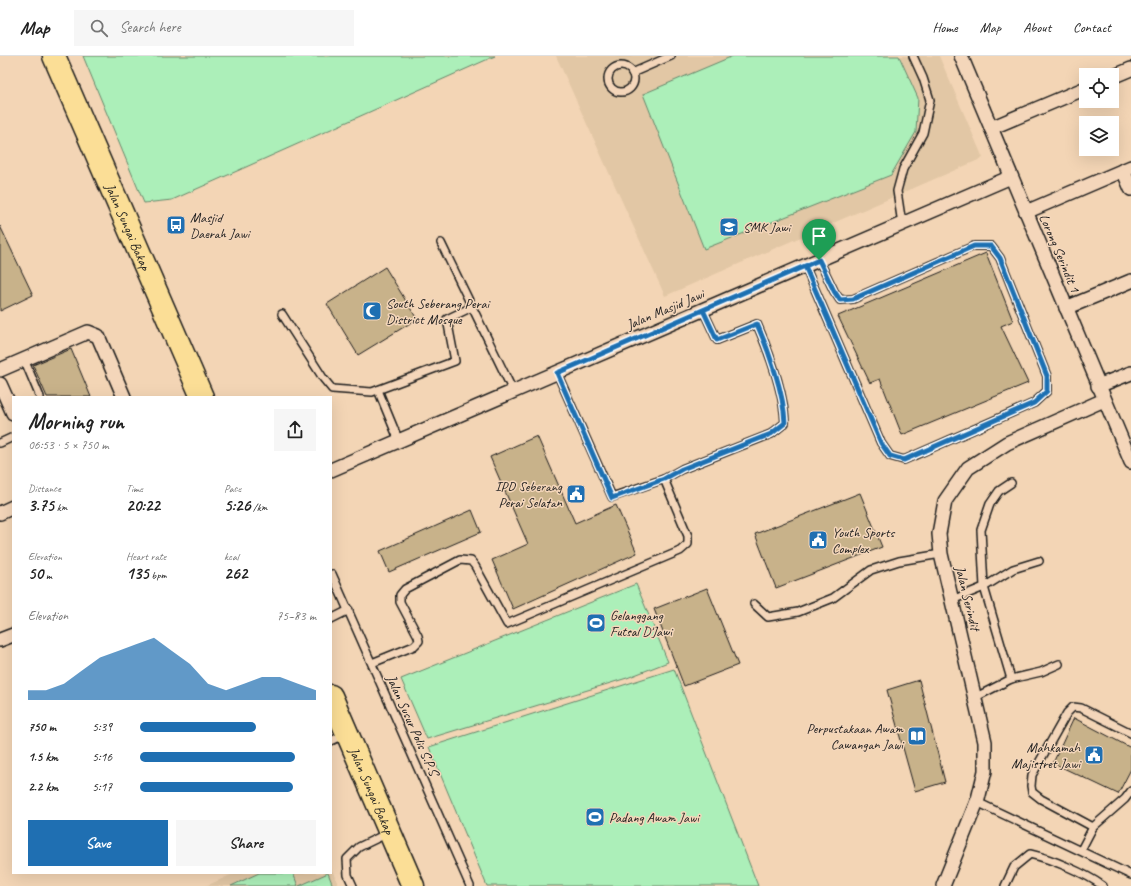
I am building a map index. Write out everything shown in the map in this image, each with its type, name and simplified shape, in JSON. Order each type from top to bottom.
[{"type":"highway","name":"Jalan Sungai Bakap","points":[[54,56],[202,396]]},
{"type":"highway","name":"Jalan Sungai Bakap","points":[[332,701],[339,737],[390,832],[413,886]]},
{"type":"street","name":"Lorong Serindit 1","points":[[961,56],[1131,462]]},
{"type":"street","points":[[1119,74],[1131,69]]},
{"type":"street","points":[[991,128],[1079,91]]},
{"type":"street","points":[[1026,212],[1127,169],[1131,189]]},
{"type":"street","name":"Jalan Masjid Jawi","points":[[332,470],[1011,177]]},
{"type":"street","points":[[1066,308],[1131,281]]},
{"type":"street","points":[[0,370],[88,332],[98,336],[124,396]]},
{"type":"street","points":[[1098,386],[1131,373]]},
{"type":"street","points":[[0,384],[12,411]]},
{"type":"street","name":"Jalan Serindit","points":[[943,886],[977,802],[985,771],[985,742],[976,697],[941,554],[939,534],[945,501],[968,468],[1008,443],[1104,400]]},
{"type":"street","points":[[0,513],[12,507]]},
{"type":"street","points":[[0,640],[12,634]]},
{"type":"lane","points":[[632,73],[671,56]]},
{"type":"lane","points":[[902,224],[897,191],[903,169],[923,133],[930,100],[923,78],[912,56]]},
{"type":"lane","points":[[441,243],[514,391]]},
{"type":"lane","points":[[805,266],[881,443],[890,456],[904,460],[1034,403],[1047,391],[1047,376],[1000,258],[991,246],[974,246],[853,299],[840,300],[819,260]]},
{"type":"lane","points":[[282,314],[323,378],[332,389],[372,392],[455,361],[448,319],[472,307]]},
{"type":"lane","points":[[557,373],[612,498],[664,479],[682,469],[771,434],[785,423],[784,409],[768,349],[757,324],[717,340],[703,310]]},
{"type":"lane","points":[[24,359],[40,396]]},
{"type":"lane","points":[[378,390],[399,441]]},
{"type":"lane","points":[[0,443],[12,437]]},
{"type":"lane","points":[[372,662],[414,646],[419,641],[418,636],[400,602],[400,595],[405,589],[460,560],[471,561],[475,566],[506,624],[680,551],[688,544],[688,536],[664,479]]},
{"type":"lane","points":[[1011,483],[998,491],[990,504],[981,530],[984,587],[1011,678]]},
{"type":"lane","points":[[754,604],[768,617],[798,612],[832,598],[871,570],[899,561],[941,554]]},
{"type":"lane","points":[[952,600],[984,587],[1012,569],[1039,562]]},
{"type":"lane","name":"Jalan Susur Polis S.P.S","points":[[332,574],[470,886]]},
{"type":"lane","points":[[332,618],[349,610]]},
{"type":"lane","points":[[976,697],[1011,678],[1041,672],[1059,664]]},
{"type":"lane","points":[[1093,826],[1041,799],[1032,792],[1032,775],[1066,713],[1073,707],[1081,708],[1131,734]]},
{"type":"lane","points":[[1081,850],[1093,826],[1125,799],[1131,791]]},
{"type":"lane","points":[[977,802],[1131,875]]},
{"type":"lane","points":[[353,886],[348,875],[348,859],[359,847],[390,832]]},
{"type":"lane","points":[[1005,886],[1014,867],[1030,854],[1043,857],[1065,866],[1103,886]]},
{"type":"shaded area","name":"SMK Jawi","points":[[556,56],[939,56],[983,158],[665,296]]},
{"type":"shaded area","points":[[332,870],[339,886],[206,886],[233,874],[332,874]]},
{"type":"green space","points":[[83,56],[495,56],[172,200],[144,203]]},
{"type":"green space","points":[[733,56],[899,56],[918,98],[916,132],[891,175],[704,249],[643,94]]},
{"type":"green space","name":"Gelanggang Futsal D'Jawi","points":[[636,584],[668,662],[627,678],[427,739],[401,679]]},
{"type":"green space","name":"Padang Awam Jawi","points":[[674,669],[758,886],[487,886],[429,747]]},
{"type":"green space","points":[[257,874],[293,874],[298,886],[231,886]]},
{"type":"green space","points":[[328,874],[333,886],[299,886]]},
{"type":"building","points":[[0,226],[33,295],[0,311]]},
{"type":"building","points":[[986,253],[1013,321],[1001,326],[1028,383],[902,435],[880,379],[870,383],[838,316]]},
{"type":"building","name":"South Seberang Perai District Mosque","points":[[385,267],[417,319],[358,355],[327,304]]},
{"type":"building","points":[[71,349],[91,396],[47,396],[33,365]]},
{"type":"building","points":[[537,436],[575,523],[616,505],[637,553],[513,609],[492,560],[528,544],[490,457]]},
{"type":"building","name":"Youth Sports Complex","points":[[860,493],[882,547],[776,588],[755,534]]},
{"type":"building","points":[[472,510],[481,532],[389,572],[380,551]]},
{"type":"building","points":[[707,588],[738,665],[684,686],[654,609]]},
{"type":"building","name":"Perpustakaan Awam Cawangan Jawi","points":[[919,680],[945,782],[915,791],[887,690]]},
{"type":"building","name":"Mahkamah Majistret Jawi","points":[[1074,718],[1131,748],[1131,769],[1118,794],[1053,763]]},
{"type":"place","name":"Masjid Daerah Jawi","points":[[176,225]]},
{"type":"place","name":"SMK Jawi","points":[[729,227]]},
{"type":"place","name":"South Seberang Perai District Mosque","points":[[372,311]]},
{"type":"place","name":"IPD Seberang Perai Selatan","points":[[576,494]]},
{"type":"place","name":"Youth Sports Complex","points":[[818,540]]},
{"type":"place","name":"Gelanggang Futsal D'Jawi","points":[[596,623]]},
{"type":"place","name":"Perpustakaan Awam Cawangan Jawi","points":[[917,736]]},
{"type":"place","name":"Mahkamah Majistret Jawi","points":[[1094,755]]},
{"type":"place","name":"Padang Awam Jawi","points":[[595,817]]},
{"type":"route","points":[[819,260],[703,310],[717,340],[757,324],[768,349],[784,409],[785,423],[771,434],[682,469],[664,479],[612,498],[557,373],[703,310],[805,266],[881,443],[890,456],[904,460],[1034,403],[1047,391],[1047,376],[1000,258],[991,246],[974,246],[853,299],[840,300],[819,260]]}]
